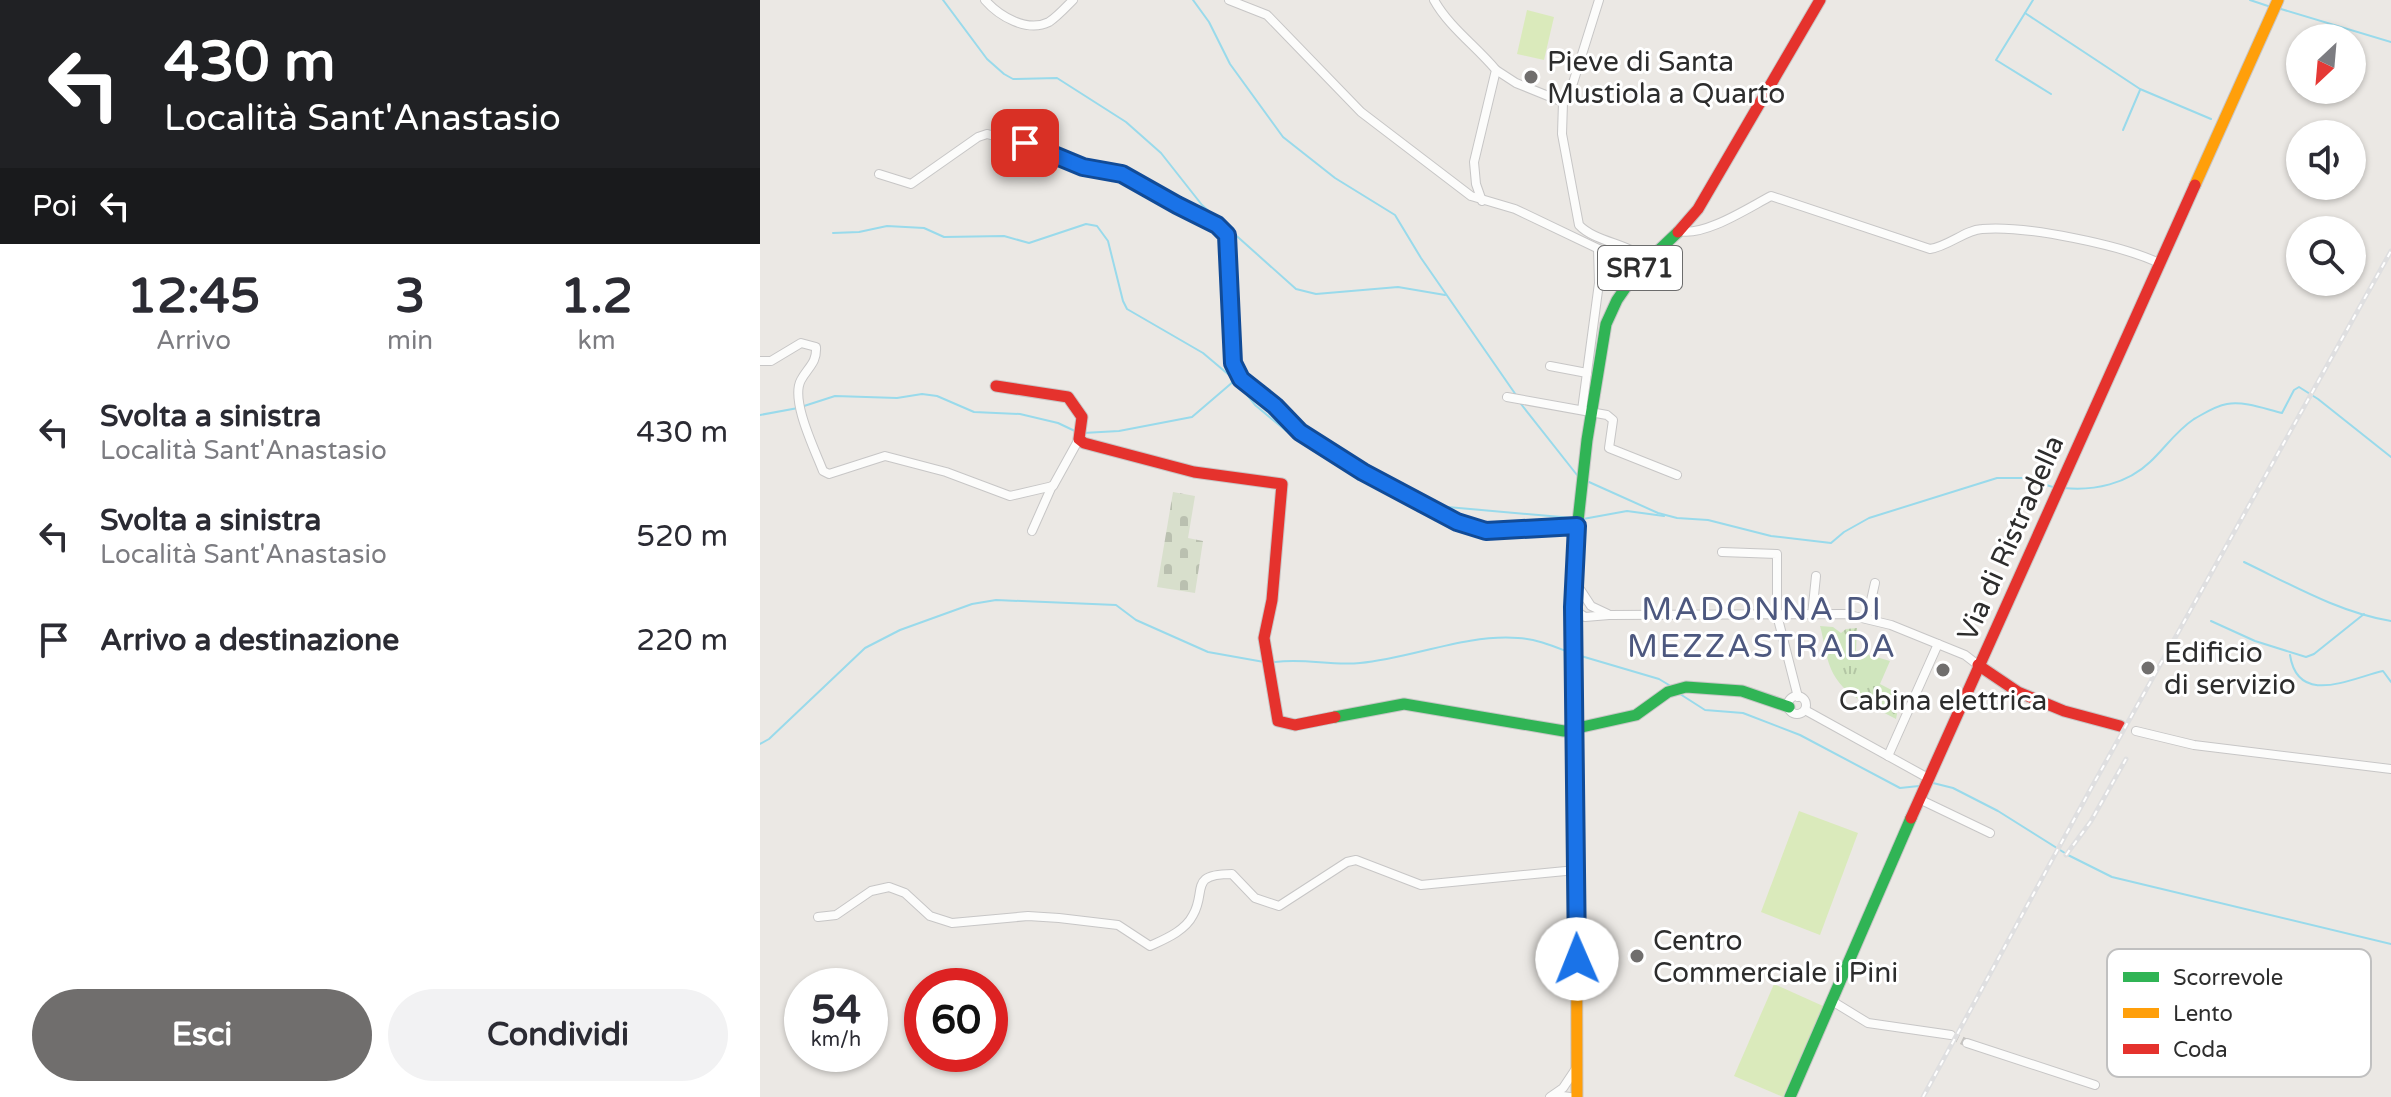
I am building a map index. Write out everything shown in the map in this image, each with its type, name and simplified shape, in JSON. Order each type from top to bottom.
[{"type":"street","points":[[985,0],[999,14],[1015,22],[1036,25],[1049,22],[1073,0]]},
{"type":"street","points":[[1229,0],[1267,15],[1361,112],[1471,196],[1515,209],[1636,266]]},
{"type":"street","points":[[1434,0],[1442,15],[1476,46],[1496,70],[1516,83],[1563,102]]},
{"type":"street","points":[[1599,0],[1573,83],[1563,102],[1562,134],[1579,225],[1587,234],[1631,250],[1636,266]]},
{"type":"street","name":"SR71","points":[[1577,1097],[1574,580],[1587,411],[1606,324],[1636,266],[1679,231],[1698,209],[1820,0]]},
{"type":"street","name":"Via di Ristradella","points":[[1790,1097],[1978,665],[2278,0]]},
{"type":"street","points":[[1482,201],[1476,184],[1474,162],[1496,70]]},
{"type":"street","points":[[879,174],[911,184],[978,137],[987,134],[1025,143],[1083,167],[1122,174],[1217,225],[1227,235],[1233,363],[1241,379],[1275,406],[1300,432],[1363,472],[1457,522],[1486,531],[1577,526]]},
{"type":"street","points":[[1679,231],[1701,230],[1771,196],[1930,249],[1944,247],[1978,228],[2035,231],[2142,254],[2161,264]]},
{"type":"street","points":[[1587,411],[1587,373],[1599,283],[1598,249]]},
{"type":"street","points":[[760,361],[771,361],[801,343],[816,347],[817,357],[800,381],[799,394],[801,412],[823,471],[829,474],[885,456],[946,472],[1010,496],[1053,486]]},
{"type":"street","points":[[1550,366],[1587,373]]},
{"type":"street","points":[[996,386],[1068,397],[1082,417],[1079,439],[1032,531]]},
{"type":"street","points":[[1507,397],[1587,411],[1613,420],[1609,448],[1677,475]]},
{"type":"street","points":[[1079,439],[1194,472],[1282,484],[1272,600],[1264,638],[1278,721],[1295,725],[1404,704],[1564,731],[1636,715],[1668,692],[1681,687],[1742,691],[1789,707],[1796,714],[1805,710]]},
{"type":"street","points":[[1722,552],[1777,554],[1777,615],[1798,697],[1805,701],[1805,710]]},
{"type":"street","points":[[1812,615],[1816,576]]},
{"type":"street","points":[[1574,580],[1591,606]]},
{"type":"street","points":[[1867,618],[1875,583]]},
{"type":"street","points":[[1573,607],[1591,606],[1609,615]]},
{"type":"street","points":[[1573,607],[1578,614],[1589,618],[1609,615],[1845,614],[1867,618],[1965,655],[2018,692],[2064,711],[2120,726]]},
{"type":"street","points":[[1574,647],[1580,628],[1589,618]]},
{"type":"street","points":[[1888,756],[1938,644]]},
{"type":"street","points":[[1789,707],[1791,700],[1798,697]]},
{"type":"street","points":[[1805,710],[1928,778]]},
{"type":"street","points":[[2136,731],[2194,745],[2391,769]]},
{"type":"street","points":[[1919,799],[1990,833]]},
{"type":"street","points":[[818,917],[836,915],[871,891],[889,887],[905,893],[930,916],[952,923],[1028,916],[1059,918],[1118,925],[1150,946],[1184,926],[1194,914],[1204,880],[1213,875],[1232,874],[1255,898],[1279,906],[1347,862],[1356,860],[1421,885],[1576,870]]},
{"type":"street","points":[[1832,1001],[1868,1023],[1951,1035]]},
{"type":"street","points":[[1967,1043],[2095,1085]]},
{"type":"street","points":[[1552,1096],[1563,1088],[1577,1066]]},
{"type":"street","points":[[1552,1096],[1570,1097]]},
{"type":"green space","points":[[1527,10],[1554,17],[1544,60],[1517,54]]},
{"type":"green space","points":[[1173,492],[1195,496],[1188,538],[1203,541],[1195,593],[1157,587]]},
{"type":"green space","points":[[1820,626],[1833,627],[1841,633],[1857,628],[1856,651],[1890,661],[1880,684],[1905,697],[1894,707],[1896,719],[1850,693],[1836,679]]},
{"type":"green space","points":[[1799,811],[1858,833],[1820,935],[1761,912]]},
{"type":"green space","points":[[1774,984],[1823,1006],[1783,1097],[1734,1076]]},
{"type":"waterway","points":[[943,0],[987,59],[1004,74],[1013,79],[1057,78],[1126,122],[1161,153],[1202,205],[1296,289],[1316,294],[1398,287],[1445,295]]},
{"type":"waterway","points":[[1193,0],[1209,22],[1230,64],[1283,137],[1335,178],[1395,215],[1421,258],[1516,395]]},
{"type":"waterway","points":[[2033,0],[1996,60],[2051,94]]},
{"type":"waterway","points":[[2250,0],[2271,7]]},
{"type":"waterway","points":[[2281,9],[2391,42]]},
{"type":"waterway","points":[[2025,13],[2140,89],[2211,119]]},
{"type":"waterway","points":[[2123,130],[2140,90]]},
{"type":"waterway","points":[[833,233],[887,226],[924,228],[944,237],[1004,236],[1029,243],[1086,224],[1097,226],[1108,241],[1127,309],[1203,353],[1235,380],[1255,405],[1290,434],[1354,471]]},
{"type":"waterway","points":[[1083,433],[1119,431],[1192,417],[1234,381]]},
{"type":"waterway","points":[[2064,488],[2098,487],[2131,476],[2150,462],[2188,424],[2218,406],[2241,404],[2282,413],[2294,390],[2299,387],[2391,457]]},
{"type":"waterway","points":[[804,406],[835,396],[897,398],[922,394],[937,396],[974,412],[1020,414],[1058,423],[1077,432]]},
{"type":"waterway","points":[[1521,404],[1577,475]]},
{"type":"waterway","points":[[760,415],[798,408]]},
{"type":"waterway","points":[[1589,482],[1658,513],[1677,518],[1708,520],[1771,536],[1831,543],[1869,518],[1997,478],[2022,478],[2053,487]]},
{"type":"waterway","points":[[1436,506],[1573,518]]},
{"type":"waterway","points":[[1583,519],[1627,511],[1664,516]]},
{"type":"waterway","points":[[2244,562],[2334,605],[2391,621]]},
{"type":"waterway","points":[[760,744],[865,648],[900,630],[972,604],[996,600],[1116,605],[1136,620],[1208,652],[1264,662]]},
{"type":"waterway","points":[[2211,621],[2255,641],[2306,657],[2364,614]]},
{"type":"waterway","points":[[1275,662],[1360,663],[1498,638],[1532,640],[1571,653]]},
{"type":"waterway","points":[[2290,655],[2295,671],[2303,680],[2315,685],[2342,683],[2383,671],[2391,682]]},
{"type":"waterway","points":[[1581,656],[1659,679],[1669,685]]},
{"type":"waterway","points":[[1680,694],[1705,710],[1743,713],[1800,735],[1900,788],[1919,786]]},
{"type":"waterway","points":[[1933,783],[1953,788],[1998,811],[2068,855],[2112,877],[2391,944]]},
{"type":"tunnel","points":[[1951,1035],[1967,1043]]},
{"type":"railway","points":[[1923,1097],[2391,251]]},
{"type":"railway","points":[[2066,855],[2091,821],[2126,759]]},
{"type":"traffic: fast","points":[[1576,708],[1575,548],[1587,440],[1606,324],[1617,300],[1637,271],[1678,232]]},
{"type":"traffic: fast","points":[[1335,717],[1404,704],[1564,731],[1636,715],[1668,692],[1686,687],[1742,691],[1789,707]]},
{"type":"traffic: fast","points":[[1790,1097],[1911,818]]},
{"type":"traffic: slow","points":[[2195,185],[2278,0]]},
{"type":"traffic: slow","points":[[1576,708],[1577,1097]]},
{"type":"traffic: jam","points":[[1678,232],[1698,209],[1820,0]]},
{"type":"traffic: jam","points":[[1911,818],[2195,185]]},
{"type":"traffic: jam","points":[[996,386],[1068,397],[1082,417],[1079,439],[1084,443],[1194,472],[1282,484],[1272,600],[1264,638],[1278,721],[1295,725],[1335,717]]},
{"type":"traffic: jam","points":[[1978,665],[2018,692],[2064,711],[2120,726]]},
{"type":"place","name":"Pieve di Santa Mustiola a Quarto","points":[[1531,77]]},
{"type":"place","name":"Edificio di servizio","points":[[2148,668]]},
{"type":"place","name":"Cabina elettrica","points":[[1943,670]]},
{"type":"place","name":"Centro Commerciale i Pini","points":[[1637,956]]},
{"type":"district","name":"MADONNA DI MEZZASTRADA","points":[[1762,628]]},
{"type":"route","points":[[1025,143],[1083,167],[1122,174],[1208,219],[1227,235],[1233,363],[1241,379],[1275,406],[1300,432],[1363,472],[1457,522],[1486,531],[1577,526],[1573,607],[1577,959]]}]
